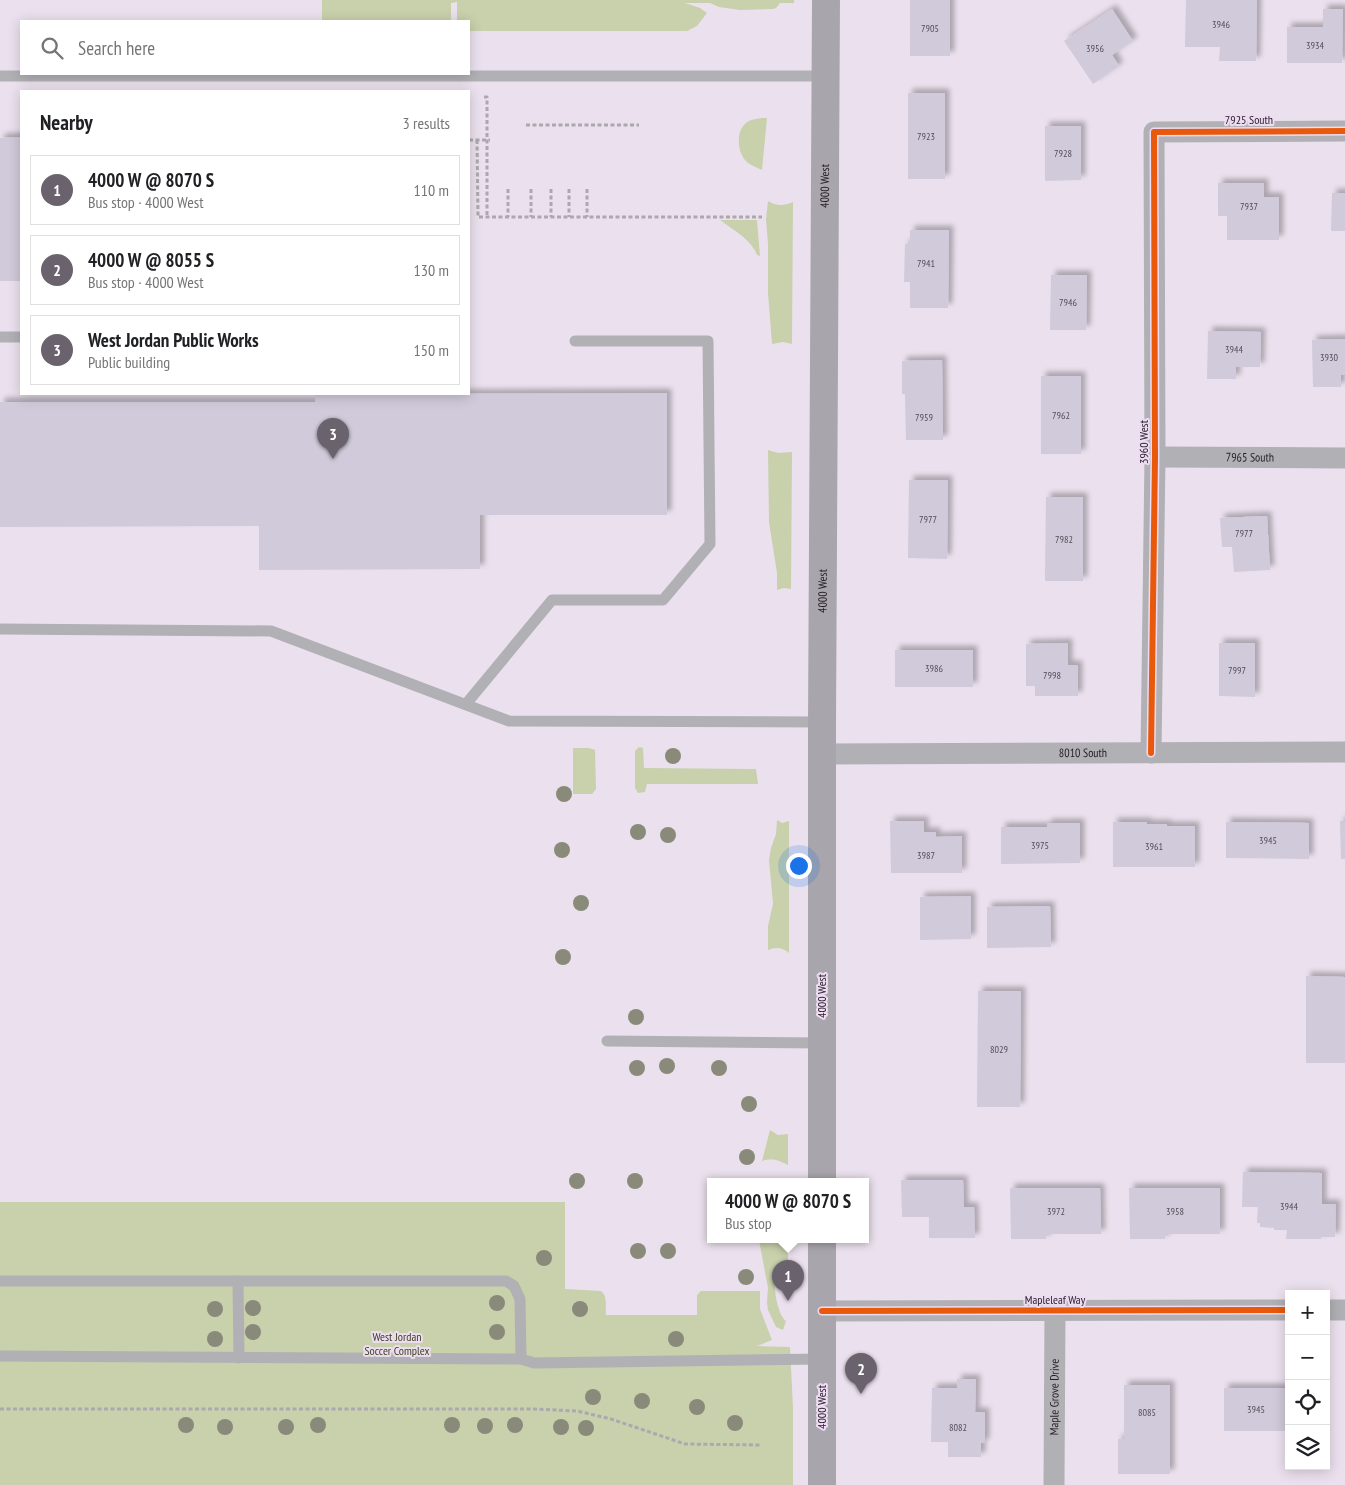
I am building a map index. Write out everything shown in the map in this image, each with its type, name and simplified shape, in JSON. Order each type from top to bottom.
[{"type":"main road","name":"4000 West","points":[[822,1178],[822,722],[826,0]]},
{"type":"main road","name":"4000 West","points":[[822,1243],[822,1485]]},
{"type":"street","name":"7925 South","points":[[1154,132],[1345,130]]},
{"type":"street","name":"3960 West","points":[[1152,753],[1155,457],[1154,132]]},
{"type":"street","name":"7965 South","points":[[1155,457],[1345,458]]},
{"type":"street","name":"8010 South","points":[[822,754],[1345,752]]},
{"type":"street","name":"Mapleleaf Way","points":[[822,1311],[1285,1310]]},
{"type":"street","points":[[1330,1310],[1345,1310]]},
{"type":"street","name":"Maple Grove Drive","points":[[1054,1485],[1055,1311]]},
{"type":"lane","points":[[0,76],[826,76]]},
{"type":"lane","points":[[0,338],[20,338]]},
{"type":"lane","points":[[466,704],[552,600],[663,600],[710,544],[708,341],[576,341]]},
{"type":"lane","points":[[0,629],[270,631],[509,721],[822,722]]},
{"type":"lane","points":[[607,1041],[822,1043]]},
{"type":"lane","points":[[0,1281],[506,1281],[514,1286],[520,1300],[521,1360]]},
{"type":"lane","points":[[238,1281],[239,1358]]},
{"type":"lane","points":[[0,1356],[521,1360],[534,1363],[822,1360]]},
{"type":"path","points":[[478,97],[487,97],[487,216]]},
{"type":"path","points":[[526,125],[639,125]]},
{"type":"path","points":[[470,140],[488,140]]},
{"type":"path","points":[[477,140],[478,217],[762,216]]},
{"type":"path","points":[[508,188],[508,216]]},
{"type":"path","points":[[531,188],[531,217]]},
{"type":"path","points":[[551,188],[551,217]]},
{"type":"path","points":[[568,188],[569,217]]},
{"type":"path","points":[[587,188],[587,217]]},
{"type":"path","points":[[0,1409],[534,1408],[577,1411],[611,1419],[685,1444],[761,1445]]},
{"type":"green space","points":[[322,0],[794,0],[794,3],[780,3],[773,9],[740,10],[719,7],[710,3],[685,3],[700,8],[707,13],[697,26],[687,31],[470,31],[470,20],[457,20],[457,2],[451,3],[451,20],[322,20]]},
{"type":"green space","points":[[767,118],[762,170],[751,165],[742,156],[739,136],[746,123]]},
{"type":"green space","points":[[768,201],[780,205],[793,202],[792,344],[783,342],[772,344],[768,293],[766,219]]},
{"type":"green space","points":[[720,220],[757,220],[760,256],[757,255],[751,244]]},
{"type":"green space","points":[[768,450],[778,453],[792,452],[791,589],[777,590],[777,573],[769,522]]},
{"type":"green space","points":[[639,747],[643,748],[644,768],[756,769],[758,784],[647,784],[645,792],[638,793],[635,788],[635,751]]},
{"type":"green space","points":[[573,748],[595,750],[596,789],[592,794],[573,794]]},
{"type":"green space","points":[[777,820],[782,823],[789,821],[789,953],[779,948],[768,950],[768,926],[773,904],[769,860],[776,834]]},
{"type":"green space","points":[[770,1130],[778,1135],[788,1134],[788,1165],[775,1160],[762,1161]]},
{"type":"green space","name":"West Jordan Soccer Complex","points":[[0,1202],[565,1202],[565,1289],[601,1291],[605,1299],[606,1315],[697,1315],[697,1295],[701,1291],[760,1291],[760,1309],[772,1340],[757,1346],[790,1347],[793,1408],[793,1485],[0,1485]]},
{"type":"green space","points":[[760,1243],[788,1243],[788,1263],[778,1266],[775,1278],[777,1303],[782,1317],[786,1321],[783,1330],[776,1327],[768,1310],[768,1288]]},
{"type":"building","points":[[910,0],[950,0],[950,56],[910,56]]},
{"type":"building","points":[[1186,0],[1257,0],[1256,61],[1219,61],[1220,47],[1185,47]]},
{"type":"building","points":[[1112,9],[1133,41],[1112,55],[1119,66],[1093,84],[1064,41]]},
{"type":"building","points":[[1323,9],[1343,9],[1342,63],[1287,63],[1287,27],[1323,27]]},
{"type":"building","points":[[908,93],[945,93],[945,179],[908,179]]},
{"type":"building","points":[[1045,126],[1081,126],[1081,180],[1045,181]]},
{"type":"building","points":[[20,137],[20,281],[0,281],[0,138]]},
{"type":"building","points":[[1218,183],[1264,183],[1264,197],[1279,197],[1279,240],[1227,240],[1227,216],[1218,216]]},
{"type":"building","points":[[1332,193],[1345,193],[1345,231],[1331,231]]},
{"type":"building","points":[[910,230],[949,230],[948,308],[910,308],[910,282],[904,282],[905,244],[910,244]]},
{"type":"building","points":[[1051,275],[1087,275],[1086,330],[1050,330]]},
{"type":"building","points":[[1208,331],[1261,332],[1260,367],[1236,367],[1236,379],[1207,379]]},
{"type":"building","points":[[1345,339],[1345,375],[1341,375],[1341,387],[1313,387],[1312,340]]},
{"type":"building","points":[[942,360],[943,440],[906,440],[905,394],[902,394],[902,361]]},
{"type":"building","points":[[1041,376],[1081,376],[1081,454],[1041,454]]},
{"type":"building","points":[[667,393],[667,515],[480,515],[480,569],[259,570],[259,526],[0,527],[0,402],[315,402],[315,395]]},
{"type":"building","points":[[909,480],[948,480],[947,559],[908,558]]},
{"type":"building","points":[[1046,497],[1083,497],[1083,581],[1045,581]]},
{"type":"building","points":[[1267,516],[1270,570],[1234,572],[1232,547],[1222,547],[1220,518]]},
{"type":"building","points":[[1068,643],[1068,665],[1078,665],[1078,696],[1035,696],[1035,686],[1026,686],[1026,644]]},
{"type":"building","points":[[1219,643],[1255,643],[1255,697],[1219,696]]},
{"type":"building","points":[[895,650],[973,650],[973,687],[895,687]]},
{"type":"building","points":[[890,821],[924,821],[924,832],[936,832],[936,837],[962,836],[962,873],[891,873]]},
{"type":"building","points":[[1340,821],[1345,821],[1345,859],[1341,859]]},
{"type":"building","points":[[1113,822],[1147,822],[1147,824],[1167,824],[1167,826],[1195,826],[1195,867],[1113,867]]},
{"type":"building","points":[[1226,822],[1309,823],[1309,859],[1226,858]]},
{"type":"building","points":[[1047,823],[1080,823],[1080,863],[1001,864],[1001,827],[1047,827]]},
{"type":"building","points":[[971,896],[971,939],[920,940],[920,897]]},
{"type":"building","points":[[1050,906],[1051,947],[987,948],[987,907]]},
{"type":"building","points":[[1306,976],[1345,977],[1345,1063],[1306,1063]]},
{"type":"building","points":[[978,991],[1021,991],[1020,1107],[977,1107]]},
{"type":"building","points":[[1243,1172],[1322,1173],[1322,1204],[1336,1204],[1335,1237],[1286,1239],[1287,1230],[1260,1227],[1260,1223],[1257,1223],[1258,1207],[1242,1207]]},
{"type":"building","points":[[901,1180],[963,1180],[964,1207],[974,1207],[975,1238],[929,1238],[929,1217],[902,1217]]},
{"type":"building","points":[[1010,1188],[1100,1188],[1101,1234],[1046,1234],[1046,1239],[1011,1239]]},
{"type":"building","points":[[1129,1188],[1220,1188],[1220,1234],[1165,1234],[1165,1239],[1130,1239]]},
{"type":"building","points":[[957,1379],[976,1379],[975,1412],[985,1412],[985,1443],[981,1443],[981,1457],[948,1457],[948,1442],[931,1442],[932,1388],[957,1388]]},
{"type":"building","points":[[1124,1385],[1170,1385],[1170,1474],[1118,1474],[1118,1439],[1124,1439]]},
{"type":"building","points":[[1224,1388],[1285,1388],[1285,1431],[1224,1431]]},
{"type":"cycle path","points":[[1151,753],[1155,457],[1154,132],[1345,131]]},
{"type":"cycle path","points":[[822,1311],[1285,1310]]},
{"type":"place","name":"West Jordan Public Works","points":[[333,459]]},
{"type":"place","name":"4000 W @ 8070 S","points":[[788,1301]]},
{"type":"place","name":"4000 W @ 8055 S","points":[[861,1394]]}]
